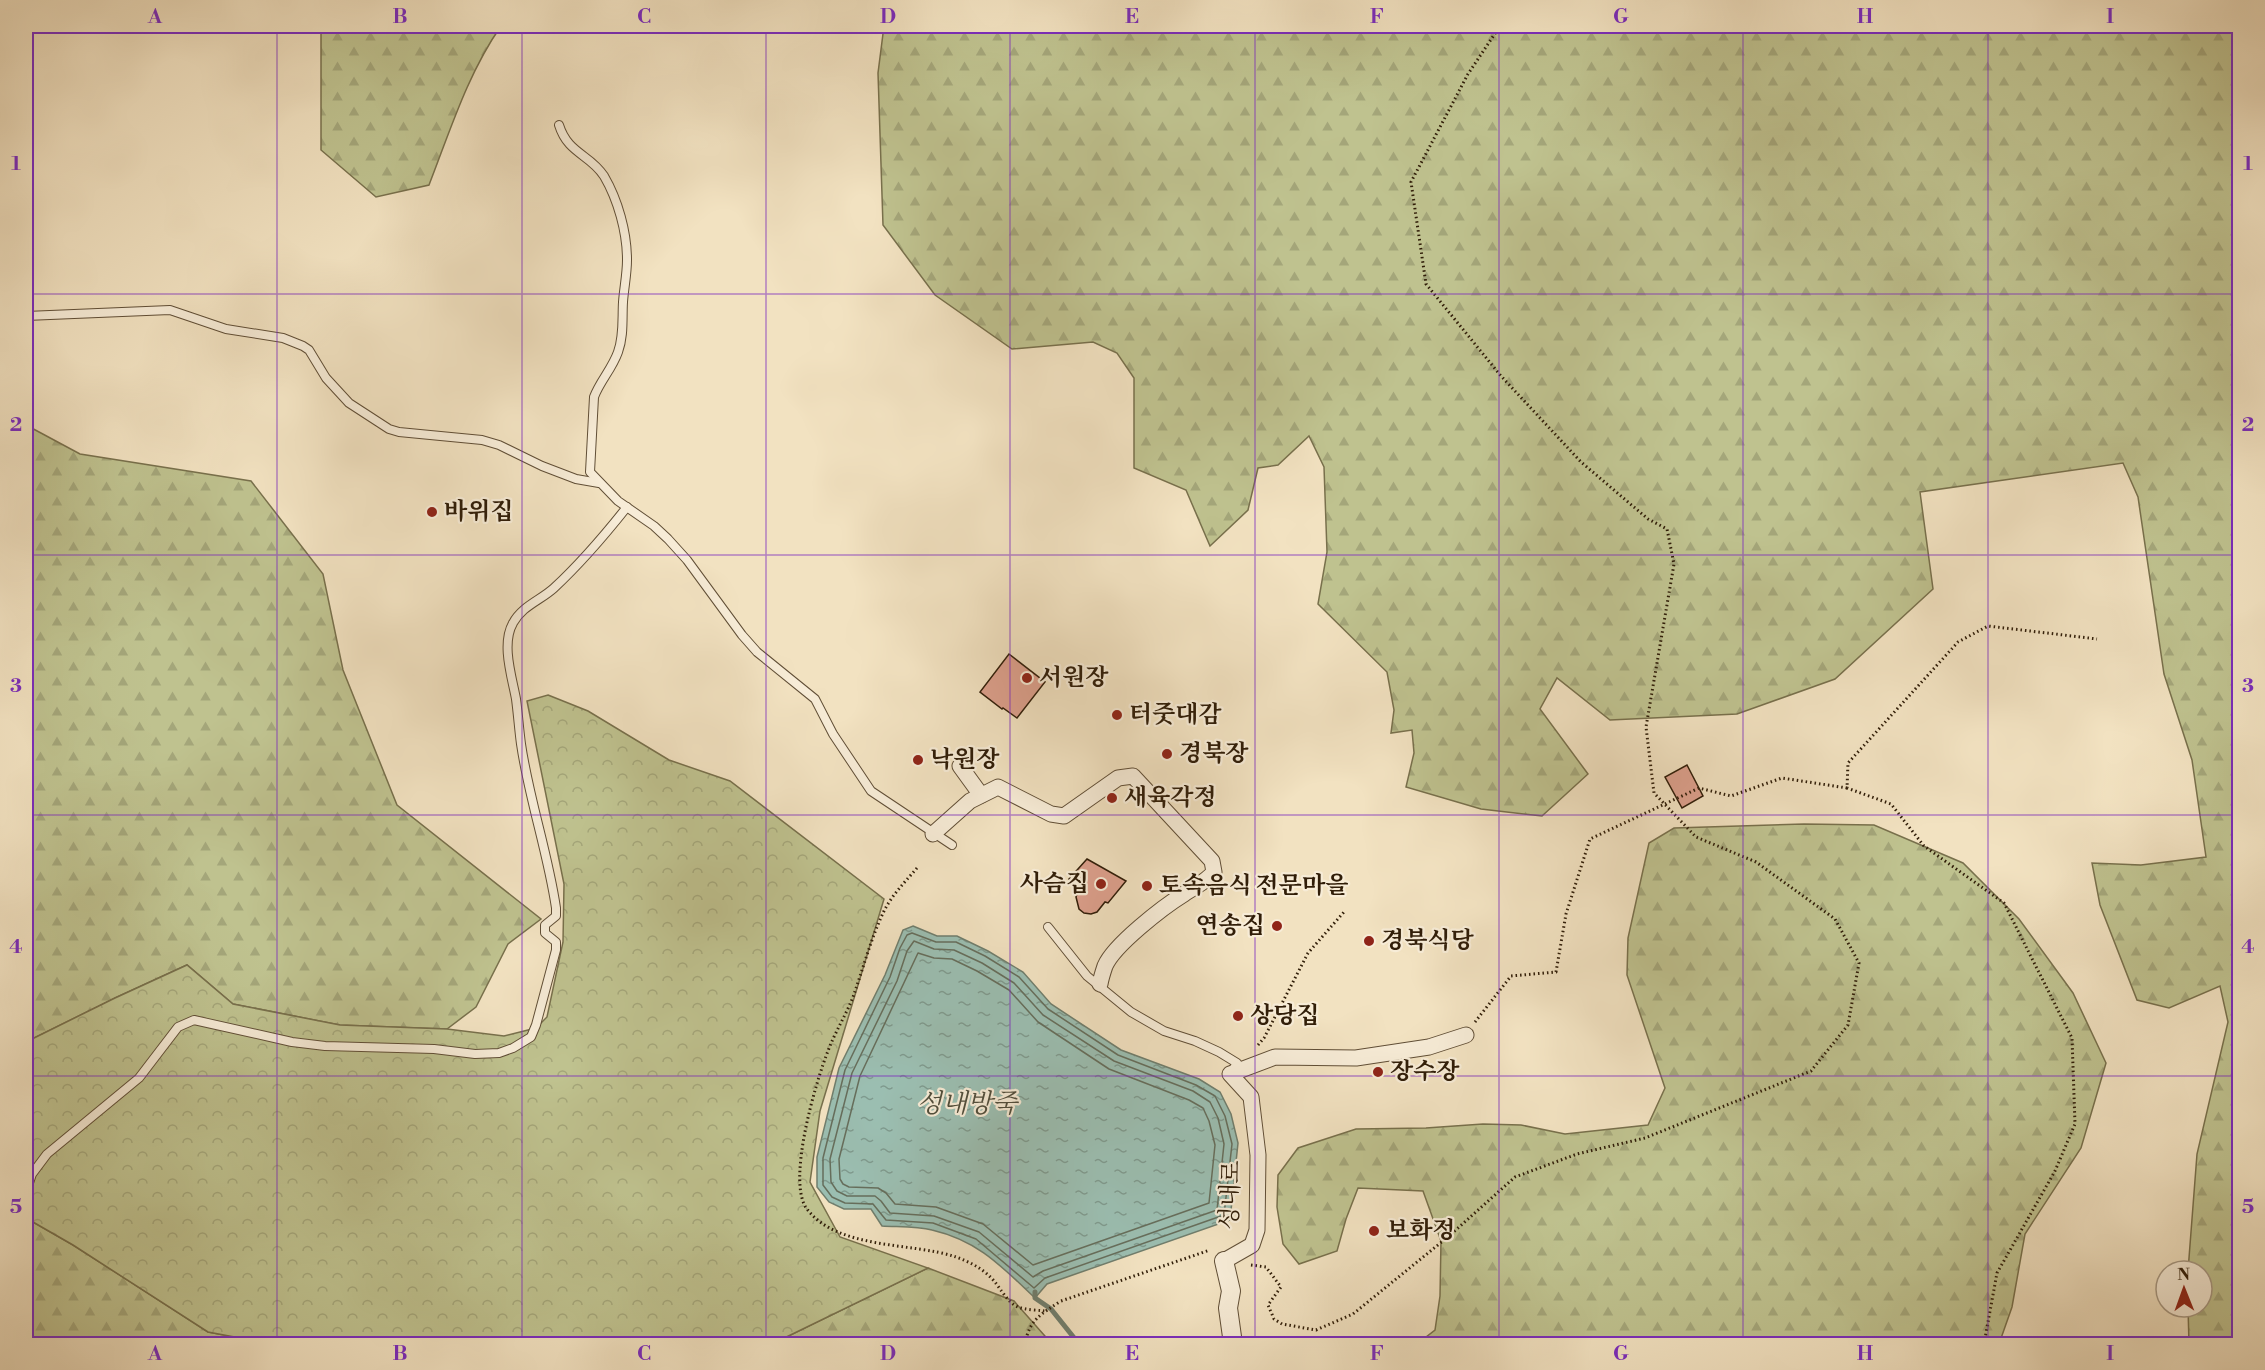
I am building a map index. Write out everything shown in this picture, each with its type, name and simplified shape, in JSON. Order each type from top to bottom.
[{"type":"street","points":[[960,766],[981,795]]},
{"type":"street","points":[[933,834],[956,812],[981,795],[998,787],[1051,814],[1064,816],[1118,778],[1133,776],[1212,861],[1214,872],[1209,879],[1159,912],[1117,948],[1105,965],[1100,984]]},
{"type":"street","points":[[1230,1074],[1275,1058],[1356,1058],[1429,1047],[1466,1035]]},
{"type":"street","name":"성내로","points":[[1230,1074],[1251,1097],[1258,1155],[1257,1230],[1252,1245],[1220,1254],[1232,1291],[1228,1308],[1233,1344]]},
{"type":"lane","points":[[559,125],[562,135],[573,149],[603,174],[617,206],[626,249],[620,349],[594,397],[590,472],[599,483],[668,539],[687,560],[757,652],[815,699],[833,734],[871,791],[952,845]]},
{"type":"lane","points":[[26,316],[170,310],[226,329],[283,338],[309,350],[326,378],[349,403],[389,429],[399,432],[482,440],[499,445],[542,466],[576,479],[599,483]]},
{"type":"lane","points":[[26,1192],[32,1174],[47,1154],[140,1078],[178,1027],[194,1020],[292,1042],[325,1046],[434,1049],[475,1054],[499,1053],[531,1037],[556,950],[556,942],[545,933],[545,925],[556,916],[549,866],[520,743],[511,674],[509,635],[513,622],[522,612],[552,590],[582,561],[627,507]]},
{"type":"lane","points":[[1048,927],[1087,976],[1100,984],[1131,1012],[1164,1031],[1194,1041],[1237,1063],[1230,1074]]},
{"type":"path","points":[[1025,1344],[1028,1327],[1043,1312],[1061,1301],[1220,1254],[1266,1267],[1281,1287],[1268,1305],[1274,1319],[1282,1324],[1316,1330],[1353,1314],[1449,1236],[1515,1177],[1577,1154],[1645,1138],[1811,1071],[1848,1025],[1859,963],[1835,919],[1756,862],[1696,837],[1654,793],[1646,728],[1674,564],[1667,529],[1648,519],[1581,462],[1502,376],[1426,284],[1411,182],[1468,74],[1500,26]]},
{"type":"path","points":[[1846,788],[1848,763],[1958,642],[1988,627],[2097,639]]},
{"type":"path","points":[[1466,1035],[1511,976],[1556,972],[1566,914],[1590,839],[1699,788],[1731,796],[1782,778],[1846,788],[1891,804],[1924,846],[2004,903],[2072,1038],[2075,1124],[2055,1171],[1997,1273],[1984,1344]]},
{"type":"path","points":[[917,868],[894,894],[884,911],[852,1000],[822,1065],[804,1135],[799,1176],[801,1198],[813,1215],[837,1231],[879,1243],[958,1258],[982,1269],[1010,1302],[1019,1307],[1043,1312]]},
{"type":"path","points":[[1257,1046],[1264,1038],[1308,953],[1344,912]]},
{"type":"green space","points":[[318,26],[501,26],[469,83],[429,185],[376,197],[321,150],[321,32]]},
{"type":"green space","points":[[884,26],[2239,26],[2239,1344],[2189,1344],[2188,1319],[2214,1319],[2214,1259],[2189,1259],[2197,1154],[2228,1022],[2220,986],[2169,1008],[2137,1000],[2100,905],[2092,863],[2141,865],[2206,857],[2192,760],[2164,674],[2138,497],[2123,463],[1920,492],[1933,589],[1835,679],[1737,714],[1610,720],[1557,678],[1540,709],[1588,774],[1542,816],[1481,809],[1406,787],[1414,753],[1412,730],[1391,733],[1394,710],[1387,672],[1318,604],[1327,552],[1324,467],[1309,436],[1278,465],[1258,468],[1248,510],[1210,546],[1186,490],[1134,468],[1134,378],[1117,353],[1093,342],[1012,349],[935,295],[883,225],[878,73]]},
{"type":"green space","points":[[26,425],[80,454],[251,481],[323,574],[343,670],[397,805],[541,919],[508,944],[476,1007],[447,1029],[340,1025],[233,1004],[187,965],[26,1042]]},
{"type":"green space","points":[[548,695],[588,711],[669,760],[730,781],[884,899],[820,1111],[810,1182],[840,1237],[928,1268],[772,1344],[272,1344],[208,1332],[73,1245],[26,1218],[26,1042],[187,965],[233,1004],[340,1025],[447,1029],[504,1036],[536,1028],[547,1017],[563,942],[564,884],[527,701]]},
{"type":"green space","points":[[1804,824],[1874,825],[1963,863],[2019,919],[2073,993],[2106,1063],[2081,1148],[2025,1234],[2012,1307],[1999,1344],[1417,1344],[1435,1330],[1440,1296],[1441,1241],[1423,1191],[1358,1188],[1337,1251],[1299,1264],[1283,1244],[1277,1207],[1278,1175],[1298,1148],[1356,1129],[1483,1124],[1521,1125],[1565,1134],[1648,1125],[1665,1088],[1627,975],[1628,938],[1649,843],[1674,828]]},
{"type":"green space","points":[[26,1218],[73,1245],[208,1332],[272,1344],[26,1344]]},
{"type":"green space","points":[[928,1268],[1014,1301],[1052,1344],[772,1344]]},
{"type":"water","name":"성내방죽","points":[[913,926],[937,936],[957,936],[988,951],[1023,972],[1051,1004],[1121,1050],[1199,1079],[1220,1092],[1231,1114],[1238,1143],[1230,1220],[1047,1284],[1035,1298],[989,1256],[963,1241],[926,1229],[882,1226],[871,1209],[844,1209],[829,1202],[817,1187],[817,1157],[839,1068],[885,975],[903,930]]},
{"type":"building","points":[[1009,654],[1045,682],[1017,718],[980,692]]},
{"type":"building","points":[[1687,765],[1703,796],[1682,808],[1665,777]]},
{"type":"building","name":"사슴집","points":[[1087,859],[1126,881],[1108,903],[1105,902],[1097,912],[1091,914],[1079,909],[1076,897],[1080,885],[1069,879]]},
{"type":"waterway","points":[[1035,1292],[1035,1298],[1051,1309],[1079,1344]]},
{"type":"place","name":"바위집","points":[[432,512]]},
{"type":"place","name":"서원장","points":[[1027,678]]},
{"type":"place","name":"터줏대감","points":[[1117,715]]},
{"type":"place","name":"경북장","points":[[1167,754]]},
{"type":"place","name":"낙원장","points":[[918,760]]},
{"type":"place","name":"새육각정","points":[[1112,798]]},
{"type":"place","name":"사슴집","points":[[1101,884]]},
{"type":"place","name":"토속음식 전문마을","points":[[1147,886]]},
{"type":"place","name":"연송집","points":[[1277,926]]},
{"type":"place","name":"경북식당","points":[[1369,941]]},
{"type":"place","name":"상당집","points":[[1238,1016]]},
{"type":"place","name":"장수장","points":[[1378,1072]]},
{"type":"place","name":"보화정","points":[[1374,1231]]}]
